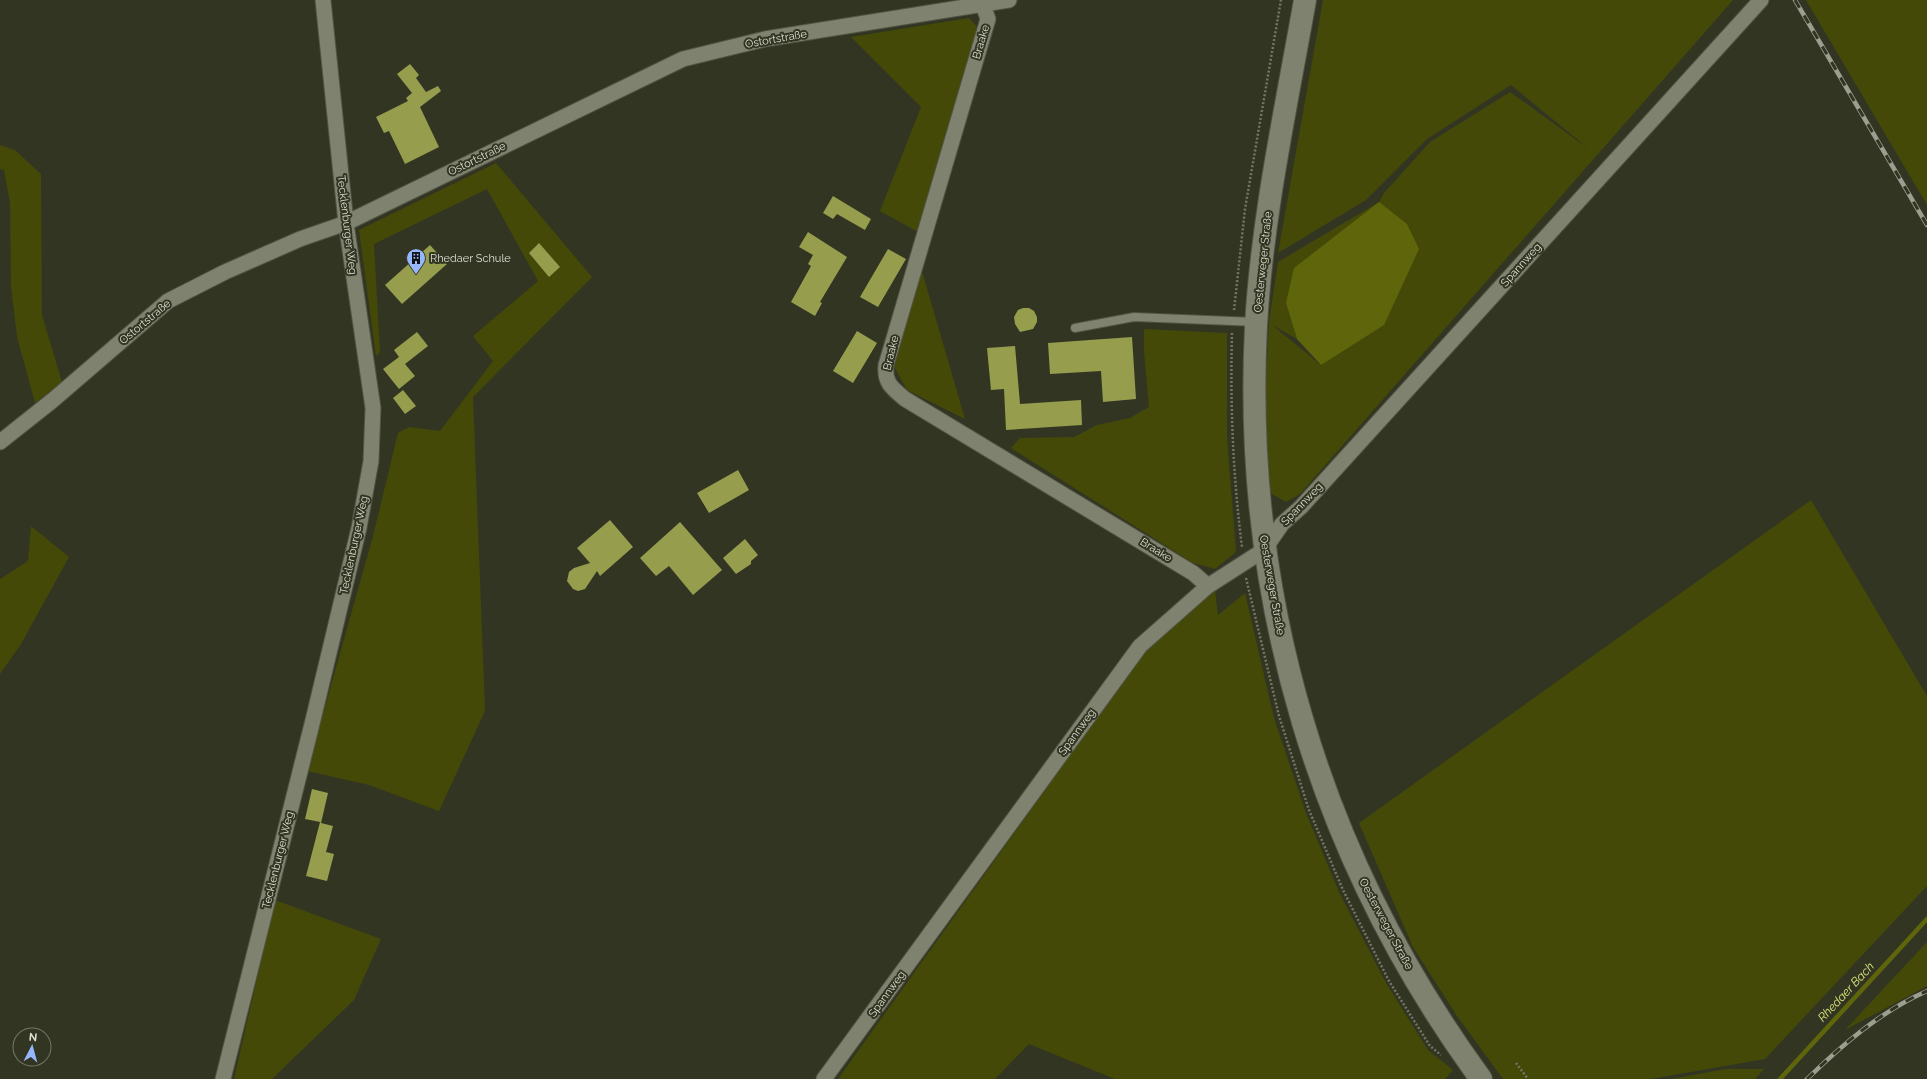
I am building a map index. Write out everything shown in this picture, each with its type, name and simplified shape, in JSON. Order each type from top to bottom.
[{"type":"street","name":"Tecklenburger Weg","points":[[223,1079],[319,697],[359,528],[371,461],[373,408],[346,223],[323,0]]},
{"type":"street","name":"Ostortstraße","points":[[0,442],[53,400],[168,301],[232,269],[300,239],[346,223],[682,59],[765,39],[1009,0]]},
{"type":"street","name":"Oesterweger Straße","points":[[1305,0],[1267,220],[1256,322],[1254,370],[1255,439],[1264,550],[1294,693],[1304,731],[1340,827],[1370,898],[1403,958],[1476,1076]]},
{"type":"street","name":"Spannweg","points":[[824,1079],[1140,646],[1180,609],[1208,586],[1264,550],[1282,524],[1317,489],[1760,0]]},
{"type":"street","name":"Braake","points":[[983,5],[988,19],[886,365],[885,375],[891,387],[905,399],[1187,569],[1208,586]]},
{"type":"lane","points":[[1076,328],[1134,317],[1256,322]]},
{"type":"path","points":[[1281,0],[1245,209],[1233,322],[1231,368],[1236,505],[1244,562],[1249,593],[1279,716],[1309,810],[1343,890],[1389,981],[1430,1046],[1445,1058]]},
{"type":"path","points":[[1516,1063],[1528,1079]]},
{"type":"green space","points":[[1323,0],[1733,0],[1300,494],[1286,502],[1270,493],[1265,400],[1269,322],[1278,262],[1379,202],[1384,193],[1430,142],[1510,92],[1589,149],[1511,85],[1427,139],[1366,200],[1278,253]],"holes":[[[1286,303],[1321,365],[1272,325],[1297,339]]]},
{"type":"green space","points":[[1806,0],[1927,0],[1927,205]]},
{"type":"green space","points":[[969,18],[979,29],[918,232],[880,211],[921,107],[851,37]]},
{"type":"green space","points":[[0,145],[15,150],[41,174],[42,315],[62,382],[35,403],[17,337],[11,286],[10,203],[4,170],[0,169]]},
{"type":"green space","points":[[496,163],[592,277],[473,397],[485,711],[439,811],[369,785],[307,771],[373,536],[398,433],[409,427],[440,431],[493,361],[473,336],[538,281],[487,189],[374,244],[380,352],[376,356],[359,230]]},
{"type":"green space","points":[[921,268],[965,419],[907,390],[892,363]]},
{"type":"green space","points":[[1144,329],[1227,333],[1227,437],[1236,552],[1215,569],[1193,563],[1011,448],[1020,438],[1074,437],[1097,425],[1130,418],[1149,407],[1144,352]]},
{"type":"green space","points":[[1811,500],[1927,696],[1927,886],[1765,1059],[1651,1079],[1503,1079],[1457,1016],[1413,947],[1359,823]]},
{"type":"green space","points":[[31,526],[69,557],[21,644],[0,674],[0,579],[28,561]]},
{"type":"green space","points":[[1215,591],[1218,615],[1245,593],[1274,718],[1306,813],[1339,892],[1386,983],[1428,1050],[1453,1070],[1445,1079],[1115,1079],[1029,1044],[995,1079],[838,1079],[1146,649]]},
{"type":"green space","points":[[275,900],[381,939],[354,1000],[272,1079],[234,1079]]},
{"type":"green space","points":[[1927,942],[1927,986],[1845,1030]]},
{"type":"green space","points":[[1725,1069],[1764,1069],[1755,1079],[1671,1079]]},
{"type":"shaded area","points":[[1379,202],[1407,224],[1419,249],[1384,325],[1321,365],[1297,339],[1286,303],[1294,268]]},
{"type":"building","points":[[410,64],[419,75],[416,78],[426,92],[438,86],[441,91],[420,107],[439,147],[405,164],[389,131],[384,133],[376,117],[408,101],[406,98],[412,93],[397,74]]},
{"type":"building","points":[[833,196],[871,219],[865,230],[837,214],[833,219],[823,213]]},
{"type":"building","points":[[808,232],[847,257],[820,302],[822,303],[815,316],[791,302],[811,266],[808,264],[813,255],[799,247]]},
{"type":"building","points":[[539,243],[560,267],[549,277],[529,253]]},
{"type":"building","name":"Rhedaer Schule","points":[[430,245],[447,264],[402,304],[385,285]]},
{"type":"building","points":[[888,249],[906,259],[878,307],[860,297]]},
{"type":"building","points":[[1029,308],[1034,311],[1037,317],[1037,322],[1033,329],[1020,332],[1015,324],[1014,317],[1018,310]]},
{"type":"building","points":[[857,331],[877,343],[853,383],[833,371]]},
{"type":"building","points":[[417,332],[428,346],[405,364],[415,376],[399,389],[383,369],[399,357],[394,350]]},
{"type":"building","points":[[1132,337],[1136,399],[1103,402],[1101,371],[1050,374],[1048,343]]},
{"type":"building","points":[[1015,346],[1020,404],[1081,400],[1082,425],[1006,430],[1004,389],[991,390],[987,348]]},
{"type":"building","points":[[403,390],[416,406],[405,414],[393,398]]},
{"type":"building","points":[[738,470],[749,490],[709,513],[697,493]]},
{"type":"building","points":[[610,520],[633,547],[600,576],[597,571],[585,589],[578,591],[573,589],[567,581],[569,572],[574,568],[590,563],[577,548]]},
{"type":"building","points":[[680,522],[722,570],[693,595],[669,566],[656,576],[640,558]]},
{"type":"building","points":[[745,539],[758,555],[751,561],[751,564],[736,574],[723,558]]},
{"type":"building","points":[[312,789],[328,793],[321,823],[333,826],[326,852],[334,854],[327,881],[306,876],[320,822],[305,819]]},
{"type":"waterway","name":"Rhedaer Bach","points":[[1780,1079],[1927,919]]},
{"type":"railway","points":[[1795,0],[1927,225]]},
{"type":"railway","points":[[1807,1079],[1848,1041],[1894,1008],[1927,991]]},
{"type":"place","name":"Rhedaer Schule","points":[[416,275]]}]
